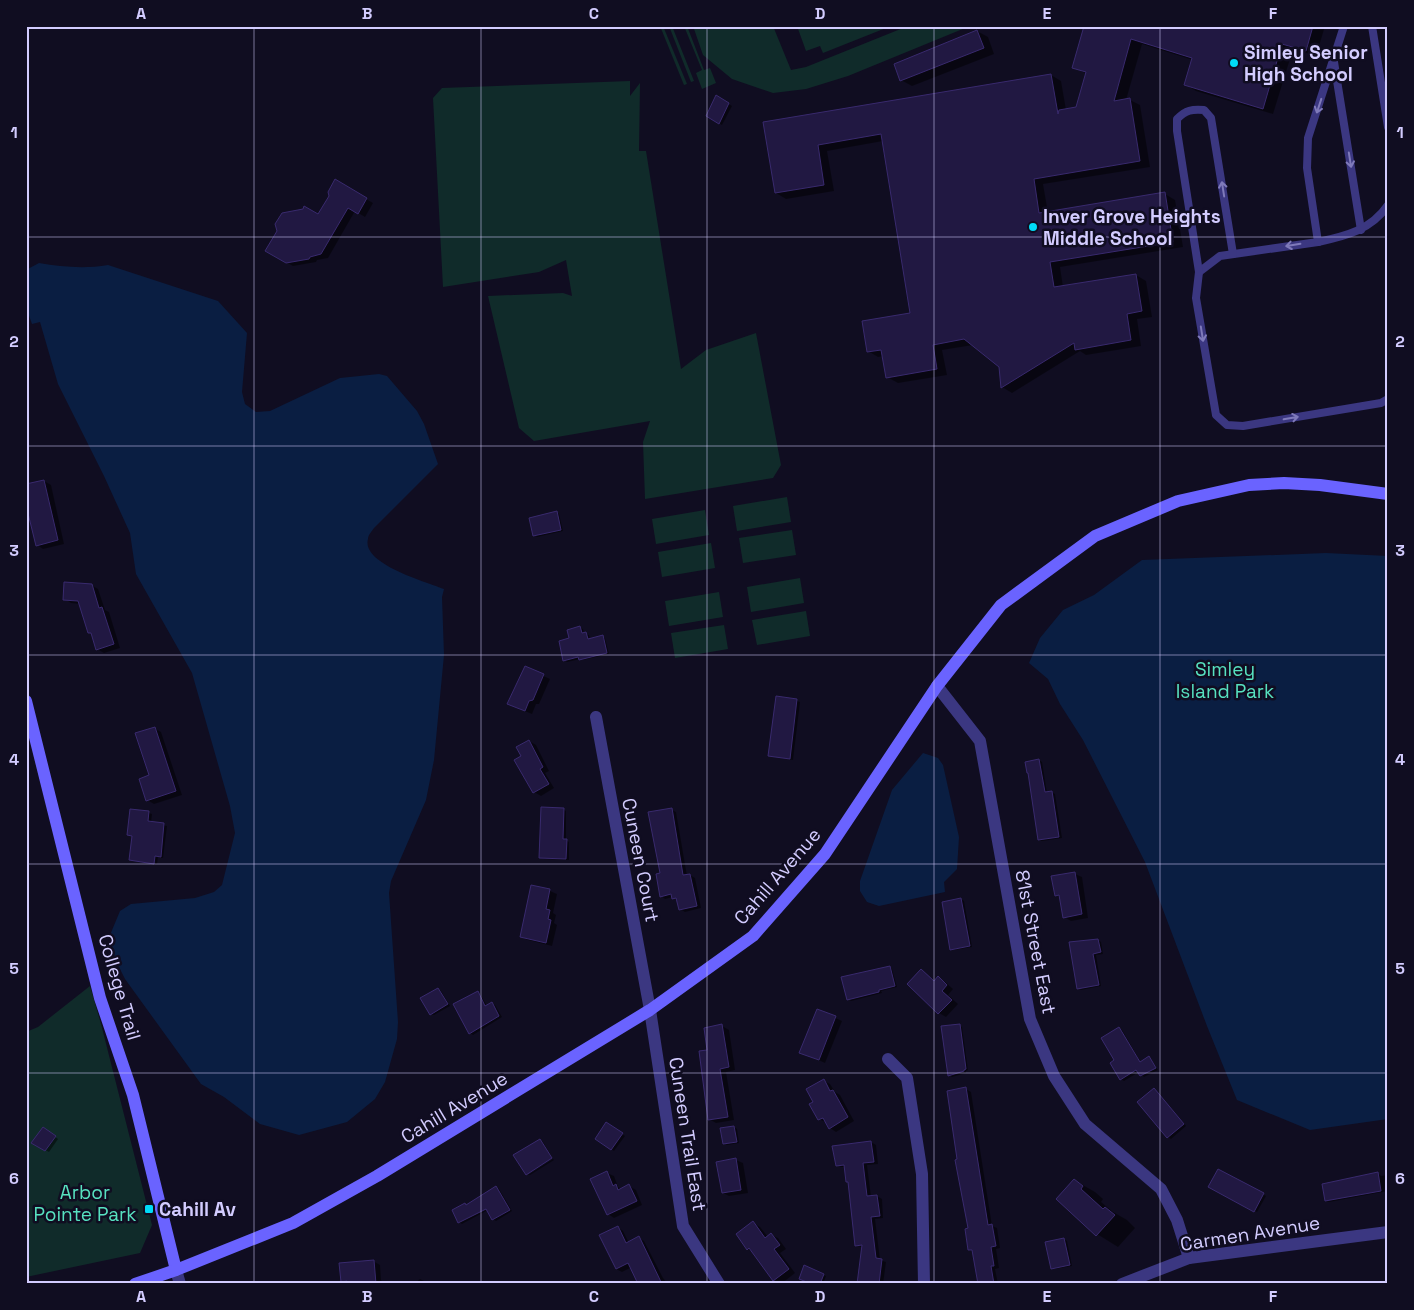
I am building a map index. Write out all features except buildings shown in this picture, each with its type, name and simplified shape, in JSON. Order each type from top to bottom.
[{"type":"street","name":"Cahill Avenue","points":[[135,1284],[176,1270],[293,1223],[377,1176],[650,1010],[753,936],[826,854],[937,686],[1000,605],[1094,536],[1178,501],[1249,485],[1284,483],[1320,485],[1388,494]]},
{"type":"street","name":"81st Street East","points":[[937,686],[980,741],[1030,1019],[1054,1076],[1085,1124],[1161,1189],[1177,1220],[1189,1258]]},
{"type":"street","name":"College Trail","points":[[26,701],[100,998],[133,1095],[180,1284]]},
{"type":"street","name":"Cuneen Court","points":[[596,717],[650,1010]]},
{"type":"street","name":"Cuneen Trail East","points":[[650,1010],[684,1226],[719,1284]]},
{"type":"street","points":[[888,1059],[907,1078],[922,1174],[924,1284]]},
{"type":"street","name":"Carmen Avenue","points":[[1122,1284],[1189,1258],[1388,1232]]},
{"type":"lane","points":[[1318,242],[1307,168],[1308,138],[1344,26]]},
{"type":"lane","points":[[1372,26],[1388,127]]},
{"type":"lane","points":[[1333,60],[1361,230]]},
{"type":"lane","points":[[1233,254],[1211,118],[1204,110],[1184,112],[1177,119],[1177,131],[1199,272],[1196,298],[1216,415],[1227,425],[1243,426],[1381,403],[1388,400]]},
{"type":"lane","points":[[1199,272],[1220,256],[1318,242],[1361,230],[1381,215],[1388,205]]},
{"type":"green space","points":[[660,26],[663,26],[687,84],[684,85]]},
{"type":"green space","points":[[669,26],[672,26],[694,81],[691,82]]},
{"type":"green space","points":[[684,26],[687,26],[704,70],[710,68],[716,83],[702,89],[696,73],[702,70]]},
{"type":"green space","points":[[693,26],[773,26],[791,70],[806,67],[908,26],[970,26],[848,76],[806,89],[773,93],[732,79],[703,55]]},
{"type":"green space","points":[[797,26],[891,26],[823,53],[820,46],[806,51]]},
{"type":"green space","points":[[630,81],[630,96],[640,83],[639,151],[646,151],[681,369],[706,350],[756,333],[781,465],[773,478],[645,499],[643,442],[650,421],[534,441],[519,428],[488,296],[563,293],[572,296],[566,260],[539,272],[443,287],[433,98],[442,88]]},
{"type":"green space","points":[[787,497],[791,522],[737,531],[733,506]]},
{"type":"green space","points":[[705,510],[709,535],[656,544],[652,519]]},
{"type":"green space","points":[[792,530],[796,555],[743,563],[739,538]]},
{"type":"green space","points":[[711,543],[715,568],[662,577],[658,552]]},
{"type":"green space","points":[[800,578],[804,603],[751,612],[747,587]]},
{"type":"green space","points":[[719,592],[723,617],[669,626],[665,601]]},
{"type":"green space","points":[[806,611],[810,636],[757,645],[752,620]]},
{"type":"green space","points":[[724,625],[728,649],[675,658],[671,633]]},
{"type":"green space","name":"Arbor Pointe Park","points":[[90,986],[152,1225],[140,1253],[26,1277],[26,1032],[38,1027]]},
{"type":"water","points":[[39,263],[74,267],[108,265],[218,301],[247,333],[242,392],[245,404],[256,412],[270,411],[340,378],[379,374],[387,376],[417,411],[424,424],[438,464],[374,528],[368,539],[369,548],[384,564],[411,577],[444,589],[442,597],[444,655],[434,760],[426,800],[391,881],[389,893],[398,1022],[397,1039],[385,1082],[375,1099],[347,1122],[299,1135],[260,1124],[224,1097],[201,1084],[125,979],[109,947],[110,935],[120,911],[131,904],[195,898],[214,892],[222,885],[235,833],[230,806],[192,673],[136,574],[130,533],[58,384],[40,322],[32,324],[26,307],[26,270]]},
{"type":"water","name":"Simley Island Park","points":[[1326,553],[1388,556],[1388,1119],[1310,1130],[1237,1100],[1145,862],[1083,740],[1060,704],[1048,679],[1029,663],[1040,638],[1063,610],[1094,595],[1142,560]]},
{"type":"water","points":[[923,753],[938,758],[943,765],[959,837],[957,869],[944,882],[945,892],[879,906],[867,902],[860,891],[860,881],[892,790]]},
{"type":"place","name":"Simley Senior High School","points":[[1234,63]]},
{"type":"place","name":"Inver Grove Heights Middle School","points":[[1033,227]]},
{"type":"place","name":"Cahill Av","points":[[149,1209]]}]
